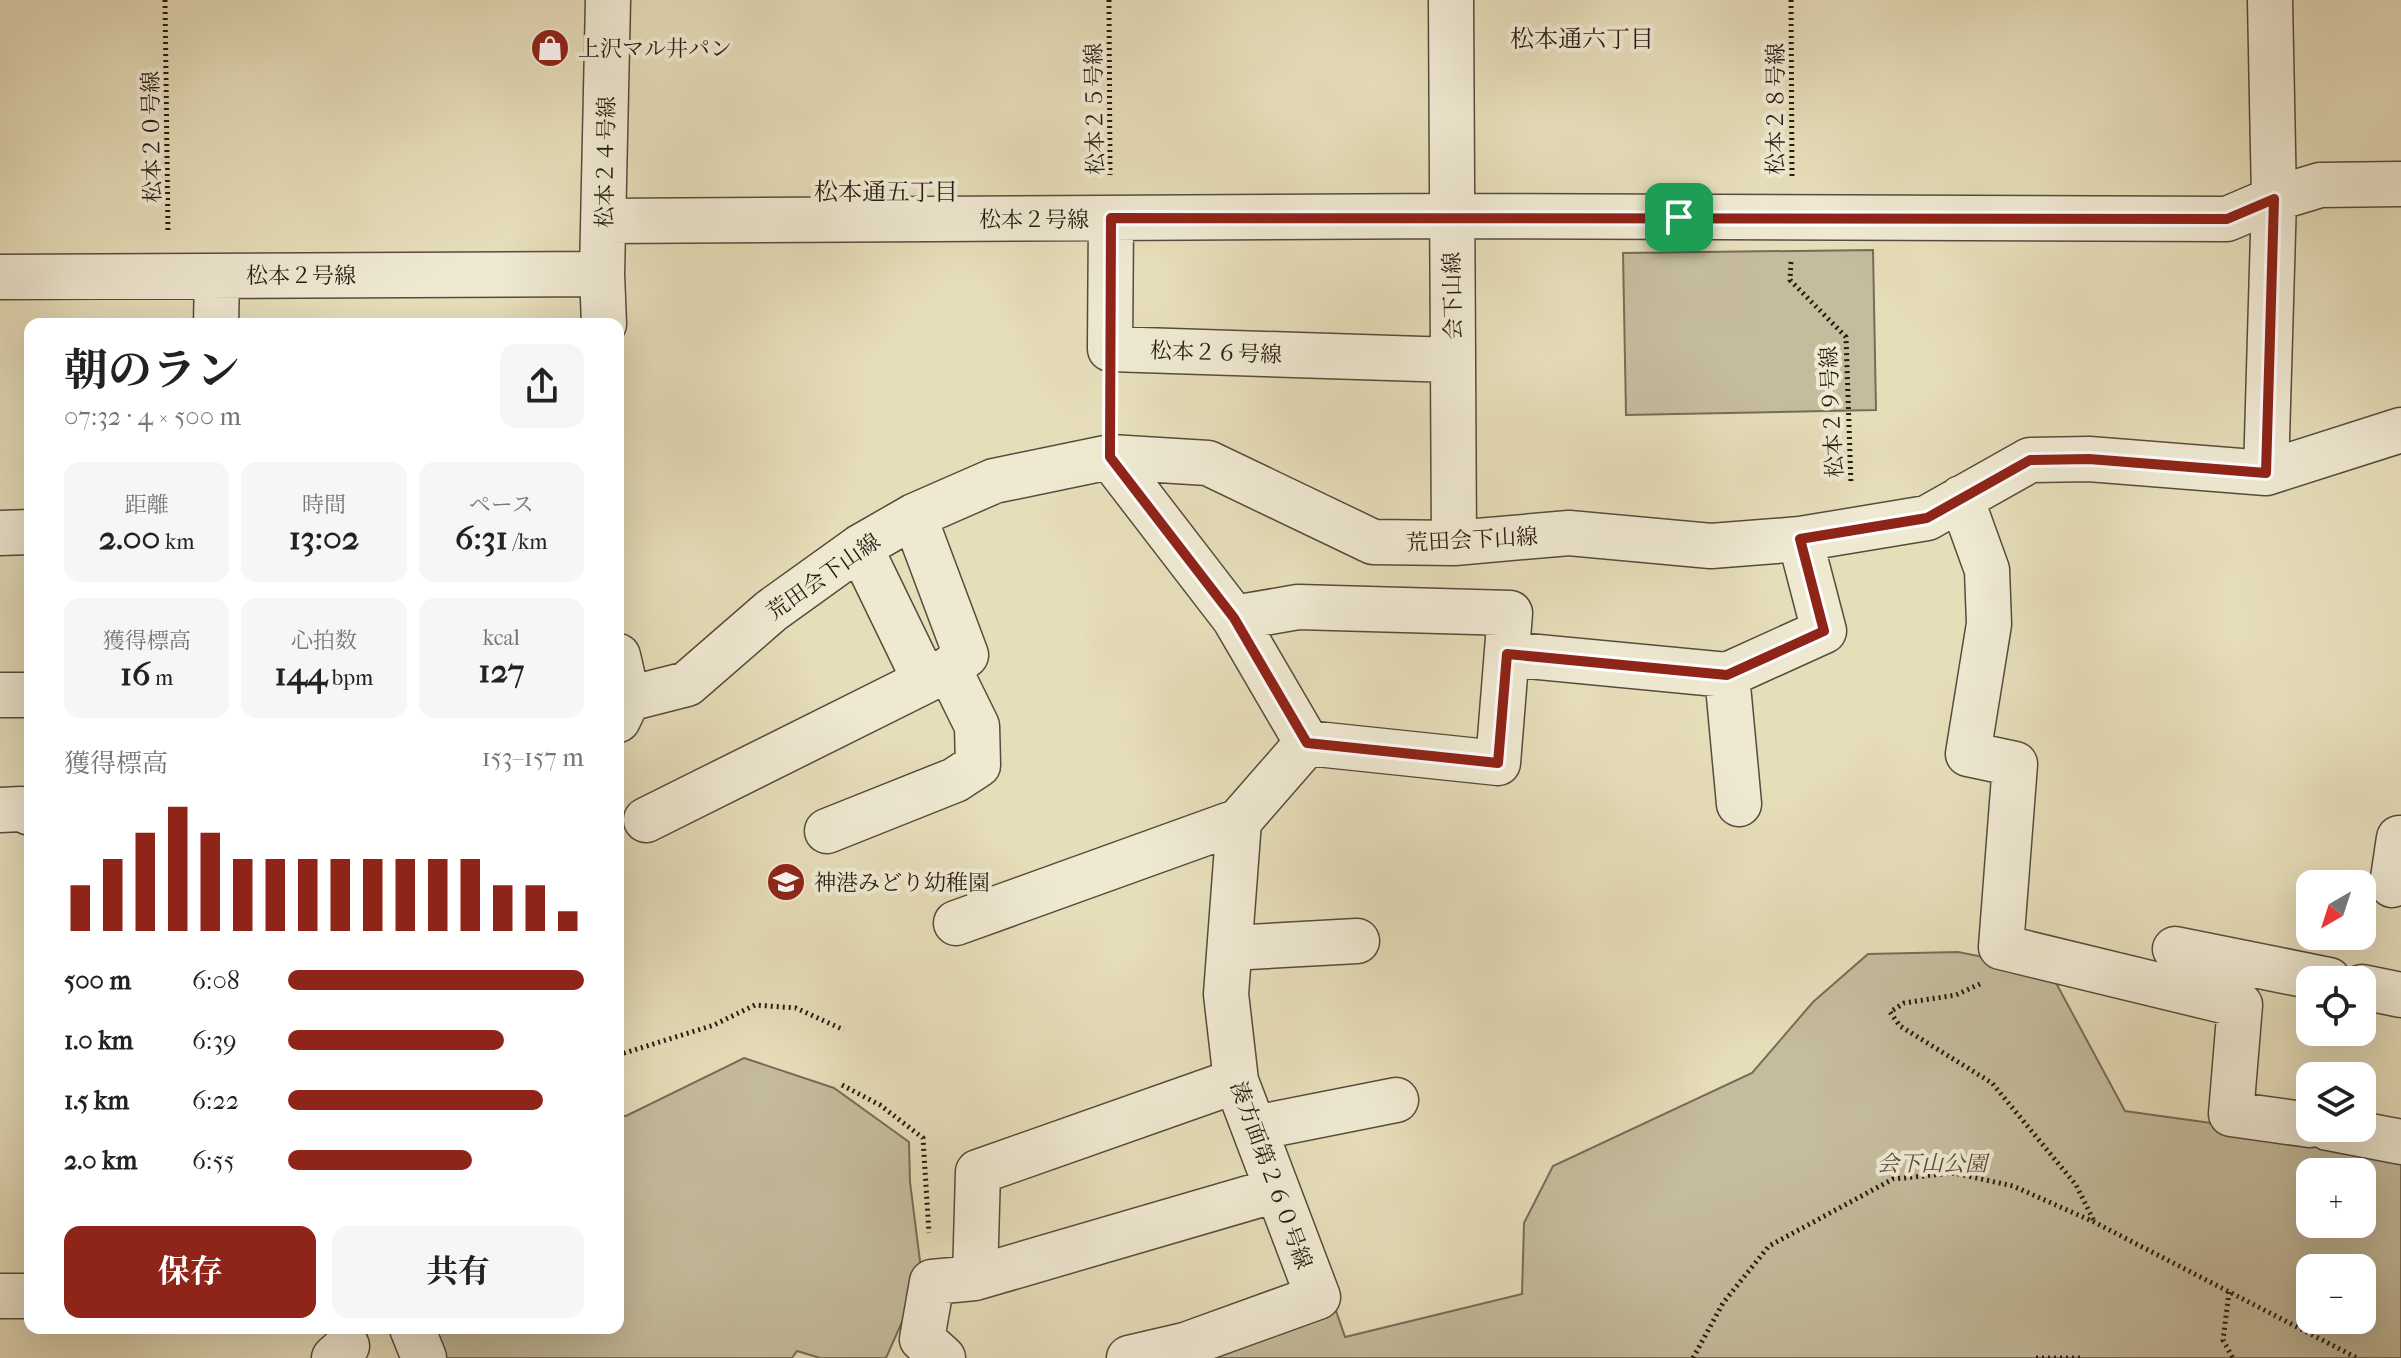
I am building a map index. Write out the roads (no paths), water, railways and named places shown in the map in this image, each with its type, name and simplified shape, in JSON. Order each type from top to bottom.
[{"type":"street","name":"松本２４号線","points":[[604,318],[608,0]]},
{"type":"street","name":"会下山線","points":[[1451,0],[1454,543]]},
{"type":"street","points":[[2266,473],[2274,199],[2270,0]]},
{"type":"street","name":"松本２号線","points":[[605,221],[1452,216],[2227,219],[2274,199],[2320,185],[2401,184]]},
{"type":"street","name":"松本２６号線","points":[[1111,218],[1110,349],[1453,360]]},
{"type":"street","name":"松本２号線","points":[[0,277],[602,274]]},
{"type":"street","points":[[216,318],[217,276]]},
{"type":"street","name":"荒田会下山線","points":[[624,704],[687,684],[771,611],[860,547],[914,516],[994,481],[1110,457],[1208,463],[1373,542],[1454,543],[1569,533],[1711,546],[1800,539],[1927,518],[2030,460],[2089,459],[2266,473],[2401,430]]},
{"type":"street","points":[[1110,457],[1234,618],[1307,743]]},
{"type":"street","points":[[1961,498],[1987,570],[1989,624],[1968,754],[2015,764],[2001,947],[2240,1005],[2231,1114],[2296,1123]]},
{"type":"street","points":[[646,820],[937,675],[966,655],[914,516]]},
{"type":"street","points":[[0,533],[24,532]]},
{"type":"street","points":[[1507,654],[1727,675],[1824,631],[1800,539]]},
{"type":"street","points":[[827,831],[955,780],[978,765],[977,726],[937,675],[860,547]]},
{"type":"street","points":[[1234,618],[1298,607],[1510,613],[1498,763],[1307,743]]},
{"type":"street","points":[[1727,675],[1739,804]]},
{"type":"street","points":[[0,695],[24,695]]},
{"type":"street","points":[[956,923],[1239,821],[1307,743]]},
{"type":"street","points":[[0,810],[24,810]]},
{"type":"street","name":"湊方面第２６０号線","points":[[1183,1352],[1318,1297],[1236,1081],[1226,994],[1239,821]]},
{"type":"street","points":[[2388,838],[2392,885]]},
{"type":"street","points":[[1230,948],[1357,941]]},
{"type":"street","points":[[2175,949],[2296,973]]},
{"type":"street","points":[[2376,990],[2401,995]]},
{"type":"street","points":[[975,1278],[978,1172],[1236,1081]]},
{"type":"street","points":[[1255,1128],[1396,1100]]},
{"type":"street","points":[[2376,1137],[2401,1142]]},
{"type":"street","points":[[943,1358],[922,1339],[932,1282],[975,1278],[1276,1190]]},
{"type":"street","points":[[0,1296],[24,1296]]},
{"type":"street","points":[[414,1334],[424,1358]]},
{"type":"street","points":[[1129,1358],[1183,1352]]},
{"type":"place","name":"上沢マル井パン","points":[[550,48]]},
{"type":"place","name":"神港みどり幼稚園","points":[[786,882]]},
{"type":"district","name":"松本通六丁目","points":[[1582,39]]},
{"type":"district","name":"松本通五丁目","points":[[886,192]]},
{"type":"park label","name":"会下山公園","points":[[1932,1163]]}]
